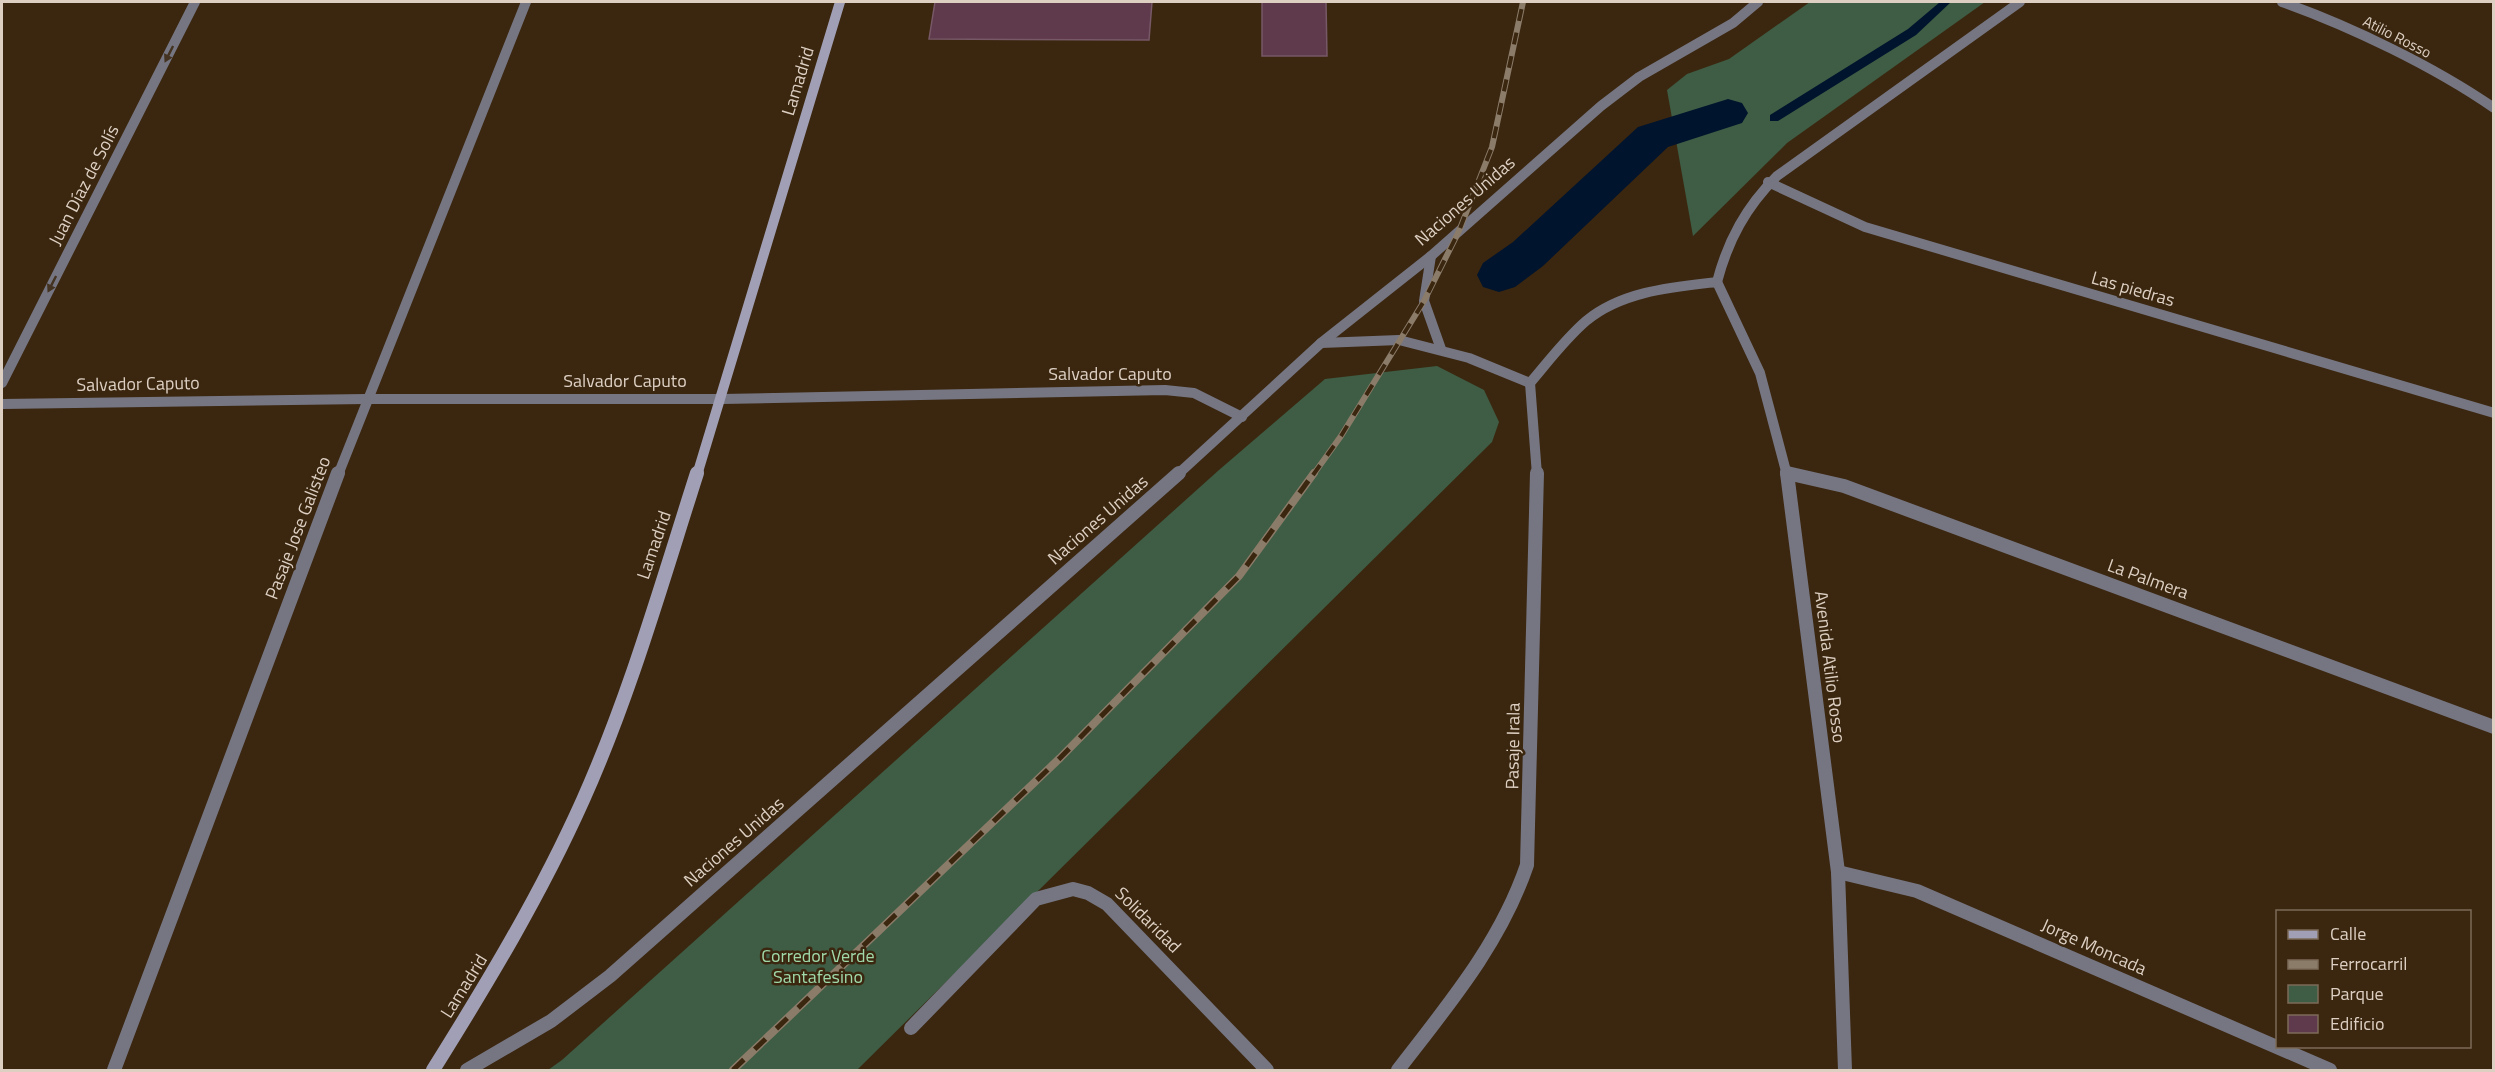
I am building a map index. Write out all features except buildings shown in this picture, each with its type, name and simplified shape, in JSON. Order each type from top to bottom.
[{"type":"street","name":"Juan Díaz de Solís","points":[[2,383],[195,2]]},
{"type":"street","name":"Pasaje Jose Galisteo","points":[[114,1071],[366,399],[525,2]]},
{"type":"street","name":"Lamadrid","points":[[433,1071],[507,951],[585,798],[616,717],[722,399],[840,2]]},
{"type":"street","name":"Naciones Unidas","points":[[466,1071],[551,1021],[610,976],[1242,417],[1321,343],[1431,256],[1601,106],[1639,77],[1734,23],[1758,2]]},
{"type":"street","points":[[1321,343],[1399,340],[1441,349],[1530,383],[1591,317],[1617,303],[1658,290],[1717,282],[1722,257],[1743,212],[1768,182],[2020,2]]},
{"type":"street","name":"Atilio Rosso","points":[[2282,2],[2322,16],[2465,88],[2493,108]]},
{"type":"street","name":"Las piedras","points":[[1768,182],[1865,227],[2493,412]]},
{"type":"street","points":[[1431,256],[1424,301],[1441,349]]},
{"type":"street","name":"Avenida Atilio Rosso","points":[[1717,282],[1742,330],[1760,373],[1787,473],[1838,872],[1845,1071]]},
{"type":"street","name":"Pasaje Irala","points":[[1398,1071],[1502,929],[1518,897],[1527,865],[1537,460],[1530,383]]},
{"type":"street","name":"Salvador Caputo","points":[[2,404],[366,399],[722,399],[1165,390],[1194,393],[1242,417]]},
{"type":"street","name":"La Palmera","points":[[1787,473],[1844,486],[2493,727]]},
{"type":"street","name":"Jorge Moncada","points":[[1838,872],[1917,891],[2276,1047]]},
{"type":"street","name":"Solidaridad","points":[[911,1028],[1036,899],[1064,888],[1086,890],[1107,904],[1267,1071]]},
{"type":"street","name":"Jorge Moncada","points":[[2277,1048],[2330,1071]]},
{"type":"green space","points":[[1810,2],[1985,2],[1787,143],[1693,236],[1667,90],[1687,74],[1729,59]]},
{"type":"green space","name":"Corredor Verde Santafesino","points":[[1437,366],[1484,390],[1499,422],[1492,442],[857,1070],[548,1070],[562,1060],[1219,470],[1325,379]]},
{"type":"waterway","points":[[1774,118],[1912,32],[1946,2]]},
{"type":"waterway","points":[[1499,275],[1528,254],[1653,137],[1728,113]]},
{"type":"railway","points":[[1313,475],[1341,436],[1424,301],[1459,231],[1492,147],[1523,2]]},
{"type":"railway","points":[[733,1070],[1060,758],[1239,576],[1314,473]]}]
